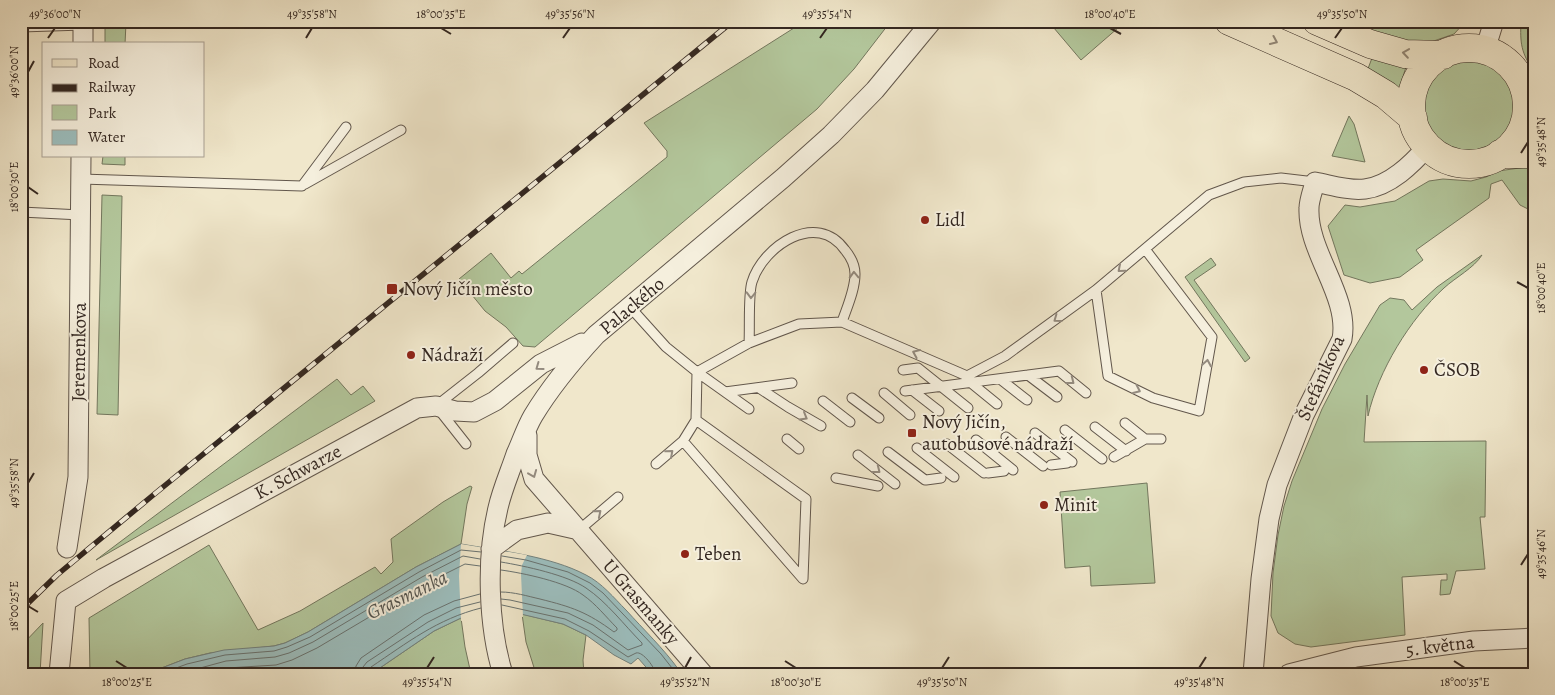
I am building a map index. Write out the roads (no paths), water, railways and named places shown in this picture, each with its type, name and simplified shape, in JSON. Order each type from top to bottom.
[{"type":"main road","points":[[1229,21],[1356,77],[1386,95],[1412,118]]},
{"type":"main road","points":[[1317,21],[1370,44],[1405,54],[1443,55]]},
{"type":"main road","points":[[1468,48],[1485,50],[1494,53],[1508,63],[1526,82],[1527,111],[1525,120],[1514,143],[1500,154],[1484,162],[1458,163],[1442,157],[1428,146],[1418,134],[1412,118],[1411,102],[1418,79],[1428,65],[1443,55],[1450,51],[1468,48]]},
{"type":"main road","points":[[1500,154],[1534,154]]},
{"type":"street","name":"Palackého","points":[[503,674],[492,624],[491,549],[498,508],[511,467],[528,426],[547,394],[572,361],[596,335],[831,135],[875,90],[932,21]]},
{"type":"street","points":[[1485,50],[1494,21]]},
{"type":"street","points":[[1315,182],[1351,189],[1364,190],[1377,187],[1392,179],[1414,162],[1428,146]]},
{"type":"street","name":"Jeremenkova","points":[[67,548],[78,477],[81,158]]},
{"type":"street","name":"Štefánikova","points":[[1253,674],[1261,579],[1269,519],[1276,485],[1310,401],[1342,339],[1344,327],[1339,306],[1312,234],[1309,208],[1315,182]]},
{"type":"street","name":"K. Schwarze","points":[[59,674],[66,602],[104,578],[417,408],[436,406],[455,411],[474,412],[496,401],[541,364],[596,335]]},
{"type":"street","name":"U Grasmanky","points":[[528,426],[527,454],[534,479],[703,674]]},
{"type":"street","points":[[491,549],[517,530],[548,523],[579,530]]},
{"type":"street","name":"5. května","points":[[1289,674],[1356,657],[1474,641],[1534,638]]},
{"type":"lane","points":[[21,27],[83,30]]},
{"type":"lane","points":[[302,186],[346,127]]},
{"type":"lane","points":[[81,179],[302,186],[401,130]]},
{"type":"lane","points":[[697,372],[749,343],[799,324],[842,322],[967,376],[1005,356],[1096,290],[1209,195],[1223,188],[1244,182],[1281,178],[1315,182]]},
{"type":"lane","points":[[21,212],[81,214]]},
{"type":"lane","points":[[749,343],[751,284],[757,269],[780,244],[794,236],[811,231],[826,234],[840,243],[850,257],[855,273],[853,288],[842,322]]},
{"type":"lane","points":[[1096,290],[1108,376],[1153,398],[1199,411],[1212,336],[1145,249]]},
{"type":"lane","points":[[630,307],[666,347],[749,409]]},
{"type":"lane","points":[[466,444],[436,406],[513,343]]},
{"type":"lane","points":[[902,370],[918,368],[968,408]]},
{"type":"lane","points":[[939,411],[909,390],[1059,371],[1086,393]]},
{"type":"lane","points":[[656,464],[683,441],[696,420],[697,372]]},
{"type":"lane","points":[[1028,375],[1057,397]]},
{"type":"lane","points":[[1000,379],[1027,400]]},
{"type":"lane","points":[[970,382],[997,404]]},
{"type":"lane","points":[[725,392],[792,383]]},
{"type":"lane","points":[[759,388],[821,426]]},
{"type":"lane","points":[[884,393],[910,415]]},
{"type":"lane","points":[[842,399],[855,397],[879,418]]},
{"type":"lane","points":[[823,401],[850,422]]},
{"type":"lane","points":[[683,441],[803,579],[806,499],[696,420]]},
{"type":"lane","points":[[1124,423],[1145,439]]},
{"type":"lane","points":[[1095,427],[1126,451]]},
{"type":"lane","points":[[1066,430],[1102,459]]},
{"type":"lane","points":[[1006,437],[1047,466],[1069,463],[1036,434]]},
{"type":"lane","points":[[787,439],[799,449]]},
{"type":"lane","points":[[1114,457],[1145,439],[1160,439]]},
{"type":"lane","points":[[947,444],[986,473],[1008,470],[976,440]]},
{"type":"lane","points":[[917,448],[954,477]]},
{"type":"lane","points":[[888,452],[925,480],[941,478]]},
{"type":"lane","points":[[858,455],[895,484]]},
{"type":"lane","points":[[836,478],[878,486]]},
{"type":"lane","points":[[579,530],[618,497]]},
{"type":"water","name":"Grasmanka","points":[[461,544],[557,563],[592,578],[626,610],[679,670],[675,674],[652,674],[638,658],[631,664],[614,655],[586,635],[563,624],[508,611],[461,618],[434,631],[371,674],[146,674],[185,659],[224,650],[274,646],[285,643],[308,632],[416,567]]},
{"type":"railway","points":[[21,610],[57,575],[152,496],[733,21]]},
{"type":"place","name":"Lidl","points":[[925,220]]},
{"type":"place","name":"Nový Jičín město","points":[[392,289]]},
{"type":"place","name":"Nádraží","points":[[411,355]]},
{"type":"place","name":"ČSOB","points":[[1424,370]]},
{"type":"place","name":"Nový Jičín, autobusové nádraží","points":[[912,433]]},
{"type":"place","name":"Minit","points":[[1044,505]]},
{"type":"place","name":"Teben","points":[[685,554]]}]
